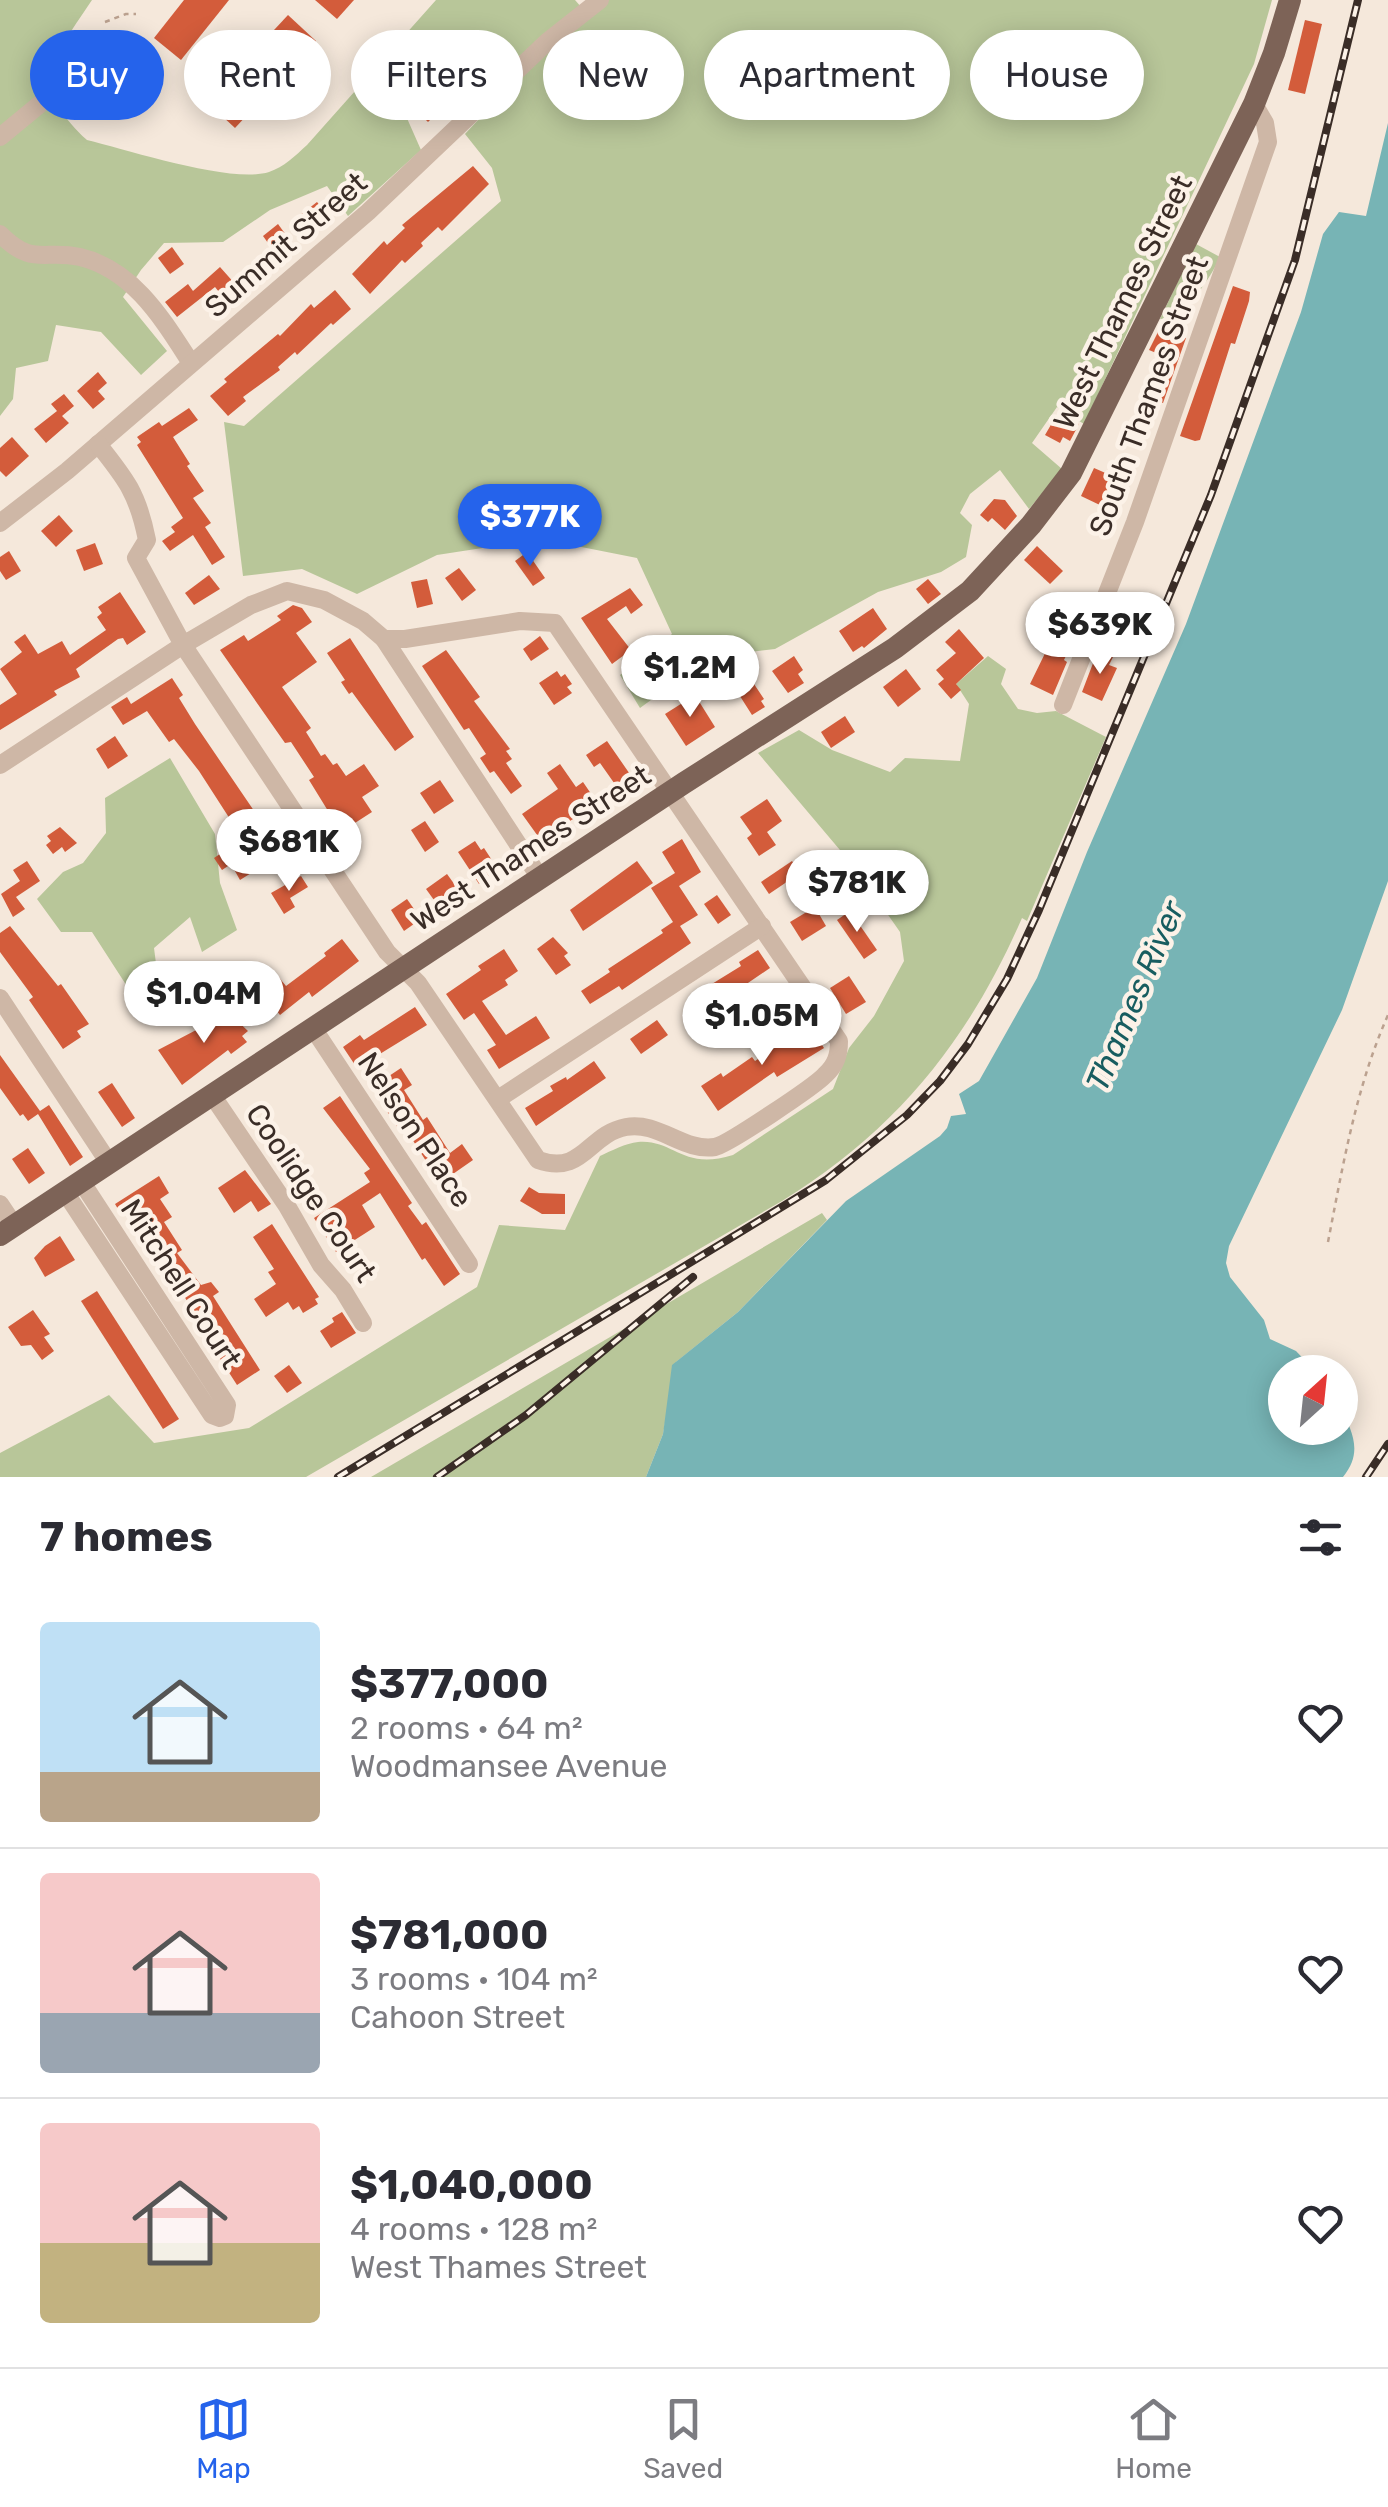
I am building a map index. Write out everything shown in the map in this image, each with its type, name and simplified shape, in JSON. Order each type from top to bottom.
[{"type":"main road","name":"West Thames Street","points":[[7,1230],[921,630],[970,591],[1030,525],[1080,459],[1254,104],[1290,0]]},
{"type":"street","name":"Summit Street","points":[[0,523],[368,212],[548,41],[600,0]]},
{"type":"street","name":"South Thames Street","points":[[1063,705],[1135,522],[1268,142],[1265,124],[1254,104]]},
{"type":"street","points":[[0,136],[30,112]]},
{"type":"street","points":[[0,234],[28,254],[81,258],[112,270],[157,312],[191,364]]},
{"type":"street","points":[[98,444],[129,482],[147,540],[136,558],[183,645],[386,952],[418,983],[538,1160],[553,1166],[570,1164],[612,1131],[625,1127],[659,1130],[688,1145],[717,1147],[823,1078],[839,1055],[839,1041],[555,623],[520,621],[405,639],[384,638]]},
{"type":"street","points":[[0,765],[183,645],[251,605],[287,591],[324,600],[363,621],[384,638],[540,878]]},
{"type":"street","points":[[498,1099],[762,926]]},
{"type":"street","points":[[0,998],[109,1163]]},
{"type":"street","name":"Nelson Place","points":[[313,1028],[469,1264]]},
{"type":"street","name":"Coolidge Court","points":[[212,1095],[287,1206],[321,1265],[364,1322]]},
{"type":"street","name":"Mitchell Court","points":[[73,1186],[227,1405],[227,1414],[222,1418]]},
{"type":"street","points":[[0,1204],[7,1230]]},
{"type":"path","points":[[106,22],[136,14]]},
{"type":"path","points":[[1328,1242],[1358,1097],[1371,1052],[1388,1015]]},
{"type":"green space","points":[[0,0],[92,0],[73,30],[30,30],[30,120],[68,120],[87,140],[206,170],[252,174],[269,172],[289,161],[351,96],[351,120],[408,120],[421,150],[348,216],[327,186],[270,210],[223,242],[164,243],[123,297],[167,351],[141,375],[101,332],[56,325],[48,361],[16,368],[13,399],[0,416]]},
{"type":"green space","points":[[436,0],[575,0],[582,8],[553,30],[543,30],[543,38],[523,53],[523,30],[409,30]]},
{"type":"green space","points":[[609,0],[1272,0],[1254,64],[1084,424],[1057,407],[1032,443],[1062,469],[1029,509],[1000,470],[970,494],[960,513],[972,525],[966,557],[941,572],[878,592],[775,649],[710,657],[640,708],[620,675],[672,634],[637,558],[541,539],[437,555],[357,594],[302,569],[243,576],[224,422],[244,426],[501,201],[492,168],[465,134],[478,120],[523,120],[523,72],[543,52],[543,120],[684,120],[684,30],[571,30]]},
{"type":"green space","points":[[1196,244],[1220,257],[1181,318],[1160,319]]},
{"type":"green space","points":[[988,656],[1006,669],[1001,684],[1018,709],[1056,711],[1106,737],[1027,921],[1022,918],[978,1004],[925,1079],[860,1144],[782,1201],[306,1477],[0,1477],[0,1453],[109,1395],[154,1443],[249,1428],[477,1287],[499,1225],[565,1230],[600,1156],[638,1142],[650,1142],[702,1159],[733,1155],[833,1089],[849,1048],[874,1016],[904,961],[900,932],[856,869],[758,753],[799,730],[832,750],[890,772],[905,758],[960,761],[969,704],[956,684]]},
{"type":"green space","points":[[170,758],[215,834],[220,883],[237,930],[202,952],[190,917],[154,948],[158,979],[132,994],[92,932],[61,932],[37,899],[63,872],[83,863],[106,833],[105,798]]},
{"type":"green space","points":[[822,1213],[827,1220],[738,1312],[676,1362],[663,1434],[646,1477],[371,1477]]},
{"type":"water","name":"Thames River","points":[[1388,123],[1388,881],[1342,1010],[1229,1246],[1226,1263],[1230,1277],[1264,1320],[1270,1339],[1300,1355],[1268,1355],[1268,1445],[1354,1445],[1349,1468],[1343,1477],[646,1477],[663,1434],[672,1365],[738,1312],[846,1201],[940,1136],[951,1116],[966,1114],[959,1094],[979,1081],[1037,978],[1186,624],[1301,312],[1323,234],[1339,212],[1366,216]]},
{"type":"building","points":[[184,0],[229,0],[205,30],[184,30],[181,60],[164,46],[164,30],[160,30]]},
{"type":"building","points":[[315,0],[354,0],[337,19]]},
{"type":"building","points":[[288,15],[304,30],[274,30]]},
{"type":"building","points":[[1305,20],[1322,24],[1305,94],[1288,90]]},
{"type":"building","points":[[226,120],[242,120],[235,128]]},
{"type":"building","points":[[473,166],[489,184],[442,231],[438,227],[405,263],[402,260],[370,294],[352,274],[384,241],[387,245],[405,228],[402,225]]},
{"type":"building","points":[[317,202],[328,216],[311,230],[299,216]]},
{"type":"building","points":[[278,224],[294,246],[278,257],[263,236]]},
{"type":"building","points":[[172,247],[184,264],[170,274],[158,258]]},
{"type":"building","points":[[220,267],[236,285],[223,297],[215,287],[177,317],[165,302],[188,284],[193,291]]},
{"type":"building","points":[[1233,286],[1250,292],[1249,301],[1235,344],[1231,343],[1200,440],[1195,441],[1180,436]]},
{"type":"building","points":[[335,290],[351,309],[243,397],[246,401],[228,416],[210,396],[227,382],[224,379],[280,336],[311,304],[314,308]]},
{"type":"building","points":[[1160,328],[1186,338],[1163,403],[1149,398],[1161,355],[1149,350]]},
{"type":"building","points":[[98,372],[107,383],[98,391],[105,399],[93,409],[77,391]]},
{"type":"building","points":[[64,394],[74,406],[62,416],[69,423],[46,443],[34,429],[57,411],[51,404]]},
{"type":"building","points":[[189,408],[198,420],[173,437],[204,491],[193,498],[211,523],[205,527],[225,557],[212,565],[193,535],[170,551],[162,541],[175,532],[171,527],[183,518],[137,445],[141,442],[137,437]]},
{"type":"building","points":[[1070,419],[1079,424],[1070,441],[1063,437],[1060,443],[1045,435],[1052,423],[1066,426]]},
{"type":"building","points":[[12,437],[29,456],[6,477],[0,471],[0,448]]},
{"type":"building","points":[[1094,468],[1117,478],[1104,507],[1081,496]]},
{"type":"building","points":[[994,499],[1005,500],[1017,516],[1005,530],[992,518],[988,522],[980,515]]},
{"type":"building","points":[[59,515],[73,531],[56,547],[41,531]]},
{"type":"building","points":[[95,543],[103,564],[84,571],[76,550]]},
{"type":"building","points":[[1037,546],[1063,571],[1050,584],[1024,560]]},
{"type":"building","points":[[9,551],[21,571],[6,580],[0,571],[0,557]]},
{"type":"building","points":[[527,552],[545,578],[533,586],[515,561]]},
{"type":"building","points":[[459,568],[476,590],[462,601],[445,578]]},
{"type":"building","points":[[209,575],[220,589],[194,605],[185,593]]},
{"type":"building","points":[[427,579],[433,604],[417,608],[411,582]]},
{"type":"building","points":[[928,579],[941,594],[928,604],[916,589]]},
{"type":"building","points":[[630,588],[643,605],[631,614],[626,606],[607,619],[631,650],[612,664],[581,618]]},
{"type":"building","points":[[120,592],[146,632],[127,645],[123,638],[118,639],[76,669],[80,677],[54,691],[57,695],[0,730],[0,705],[17,694],[0,669],[22,652],[14,642],[25,634],[38,654],[62,641],[70,655],[106,630],[97,617],[102,613],[98,607]]},
{"type":"building","points":[[1121,595],[1147,607],[1141,621],[1115,608]]},
{"type":"building","points":[[1059,604],[1085,616],[1053,695],[1030,684],[1053,637],[1045,634]]},
{"type":"building","points":[[293,605],[302,608],[312,622],[296,633],[317,662],[282,687],[311,728],[306,732],[321,756],[325,754],[333,765],[337,763],[346,776],[364,764],[379,786],[362,797],[372,812],[341,832],[309,780],[314,777],[291,742],[285,743],[220,650],[244,635],[248,641],[281,620],[277,616]]},
{"type":"building","points":[[873,608],[887,629],[853,652],[839,631]]},
{"type":"building","points":[[959,629],[984,658],[956,684],[961,690],[951,699],[938,684],[944,679],[936,670],[956,653],[945,642]]},
{"type":"building","points":[[540,636],[549,649],[531,661],[523,649]]},
{"type":"building","points":[[350,638],[414,737],[395,751],[352,692],[349,694],[341,682],[345,680],[327,653]]},
{"type":"building","points":[[446,650],[480,697],[474,701],[510,749],[506,751],[512,759],[506,763],[522,786],[511,794],[494,771],[490,773],[480,758],[486,754],[469,728],[464,730],[422,666]]},
{"type":"building","points":[[1102,652],[1113,657],[1109,665],[1117,668],[1102,701],[1082,692],[1095,658],[1098,660]]},
{"type":"building","points":[[794,656],[803,670],[798,674],[804,683],[788,693],[772,671]]},
{"type":"building","points":[[906,669],[921,689],[898,707],[883,687]]},
{"type":"building","points":[[557,671],[572,684],[567,687],[572,693],[554,705],[539,683]]},
{"type":"building","points":[[172,678],[195,724],[269,833],[248,847],[199,771],[174,739],[169,742],[147,711],[123,725],[111,707],[127,697],[131,704]]},
{"type":"building","points":[[754,684],[765,707],[752,715],[738,693]]},
{"type":"building","points":[[695,695],[715,727],[686,746],[665,714]]},
{"type":"building","points":[[845,716],[855,732],[831,748],[821,732]]},
{"type":"building","points":[[115,736],[128,756],[108,769],[96,749]]},
{"type":"building","points":[[607,741],[634,780],[619,790],[600,763],[594,767],[586,755]]},
{"type":"building","points":[[560,764],[576,787],[583,782],[598,804],[540,839],[522,814],[558,789],[547,773]]},
{"type":"building","points":[[440,780],[454,801],[434,814],[420,793]]},
{"type":"building","points":[[767,799],[782,821],[767,832],[776,845],[759,856],[747,838],[752,834],[740,817]]},
{"type":"building","points":[[425,821],[439,842],[425,852],[411,830]]},
{"type":"building","points":[[60,827],[77,843],[65,852],[62,847],[53,854],[46,845],[51,841],[47,836]]},
{"type":"building","points":[[682,839],[701,872],[679,886],[698,915],[680,926],[691,943],[622,990],[619,986],[590,1004],[581,991],[673,922],[651,888],[675,873],[662,852]]},
{"type":"building","points":[[239,841],[256,870],[240,880],[231,864],[222,870],[214,858]]},
{"type":"building","points":[[475,841],[499,871],[479,884],[458,852]]},
{"type":"building","points":[[27,861],[40,881],[16,897],[25,909],[13,917],[1,894],[20,881],[13,870]]},
{"type":"building","points":[[637,861],[653,883],[583,931],[570,910]]},
{"type":"building","points":[[792,861],[800,873],[769,894],[761,882]]},
{"type":"building","points":[[447,874],[460,892],[439,907],[426,889]]},
{"type":"building","points":[[301,876],[308,887],[290,898],[295,907],[284,914],[271,893]]},
{"type":"building","points":[[717,895],[731,915],[718,924],[704,904]]},
{"type":"building","points":[[407,899],[421,919],[404,931],[391,910]]},
{"type":"building","points":[[815,907],[826,926],[802,941],[790,922]]},
{"type":"building","points":[[850,911],[877,950],[864,959],[837,920]]},
{"type":"building","points":[[10,926],[58,986],[61,984],[89,1024],[77,1031],[81,1037],[63,1049],[29,1000],[33,997],[0,952],[0,933]]},
{"type":"building","points":[[553,937],[568,953],[564,956],[571,965],[556,975],[537,949]]},
{"type":"building","points":[[342,939],[359,961],[312,997],[309,992],[280,1015],[264,995],[271,989],[262,978],[272,969],[286,986]]},
{"type":"building","points":[[504,949],[518,971],[505,980],[508,985],[482,1001],[506,1035],[536,1016],[550,1038],[499,1069],[487,1050],[496,1045],[474,1013],[464,1020],[446,994]]},
{"type":"building","points":[[758,950],[770,968],[745,985],[749,992],[710,1021],[694,995],[741,966],[739,962]]},
{"type":"building","points":[[849,976],[866,1002],[846,1014],[830,988]]},
{"type":"building","points":[[415,1007],[427,1025],[357,1068],[343,1047],[360,1035],[364,1040]]},
{"type":"building","points":[[225,1009],[248,1031],[242,1036],[247,1042],[231,1054],[228,1050],[182,1085],[158,1050],[200,1028]]},
{"type":"building","points":[[657,1020],[668,1035],[641,1054],[630,1039]]},
{"type":"building","points":[[796,1028],[802,1037],[812,1030],[824,1048],[777,1077],[774,1072],[718,1111],[701,1086],[721,1073],[723,1077],[752,1057],[755,1061],[788,1039],[785,1035]]},
{"type":"building","points":[[0,1055],[40,1111],[49,1105],[83,1157],[70,1166],[38,1114],[28,1121],[23,1114],[20,1116],[0,1088]]},
{"type":"building","points":[[594,1061],[606,1078],[536,1126],[525,1108],[553,1091],[550,1086],[566,1077],[567,1080]]},
{"type":"building","points":[[401,1068],[412,1085],[404,1090],[423,1120],[427,1117],[450,1153],[462,1144],[473,1160],[440,1183],[405,1128],[400,1131],[387,1111],[393,1108],[377,1084]]},
{"type":"building","points":[[112,1083],[135,1118],[122,1127],[98,1092]]},
{"type":"building","points":[[340,1096],[412,1203],[408,1206],[422,1225],[426,1222],[460,1274],[444,1286],[425,1258],[422,1260],[380,1193],[362,1205],[375,1227],[336,1252],[314,1218],[370,1182],[364,1173],[370,1169],[323,1108]]},
{"type":"building","points":[[28,1148],[45,1173],[29,1184],[12,1159]]},
{"type":"building","points":[[245,1170],[271,1204],[258,1212],[251,1201],[234,1213],[218,1188]]},
{"type":"building","points":[[159,1176],[169,1193],[160,1199],[172,1217],[164,1222],[182,1250],[177,1253],[201,1285],[211,1282],[219,1292],[213,1296],[260,1370],[237,1385],[217,1354],[220,1353],[185,1307],[189,1304],[149,1240],[126,1211],[121,1214],[115,1204]]},
{"type":"building","points":[[529,1187],[539,1193],[565,1194],[565,1214],[542,1214],[520,1201]]},
{"type":"building","points":[[272,1224],[319,1297],[315,1299],[318,1304],[303,1313],[299,1306],[293,1310],[288,1302],[266,1317],[254,1299],[276,1284],[268,1272],[274,1269],[253,1237]]},
{"type":"building","points":[[60,1236],[75,1260],[45,1277],[34,1258]]},
{"type":"building","points":[[97,1291],[179,1419],[163,1429],[81,1301]]},
{"type":"building","points":[[33,1310],[50,1334],[44,1337],[54,1351],[42,1360],[31,1345],[21,1346],[8,1327]]},
{"type":"building","points":[[342,1312],[356,1333],[331,1348],[320,1331]]},
{"type":"building","points":[[289,1365],[302,1383],[287,1393],[274,1376]]},
{"type":"railway","points":[[338,1477],[826,1180],[907,1115],[968,1044],[1007,979],[1039,910],[1211,495],[1295,260],[1358,0]]},
{"type":"railway","points":[[437,1477],[526,1415],[693,1277]]},
{"type":"railway","points":[[1366,1477],[1388,1444]]}]
